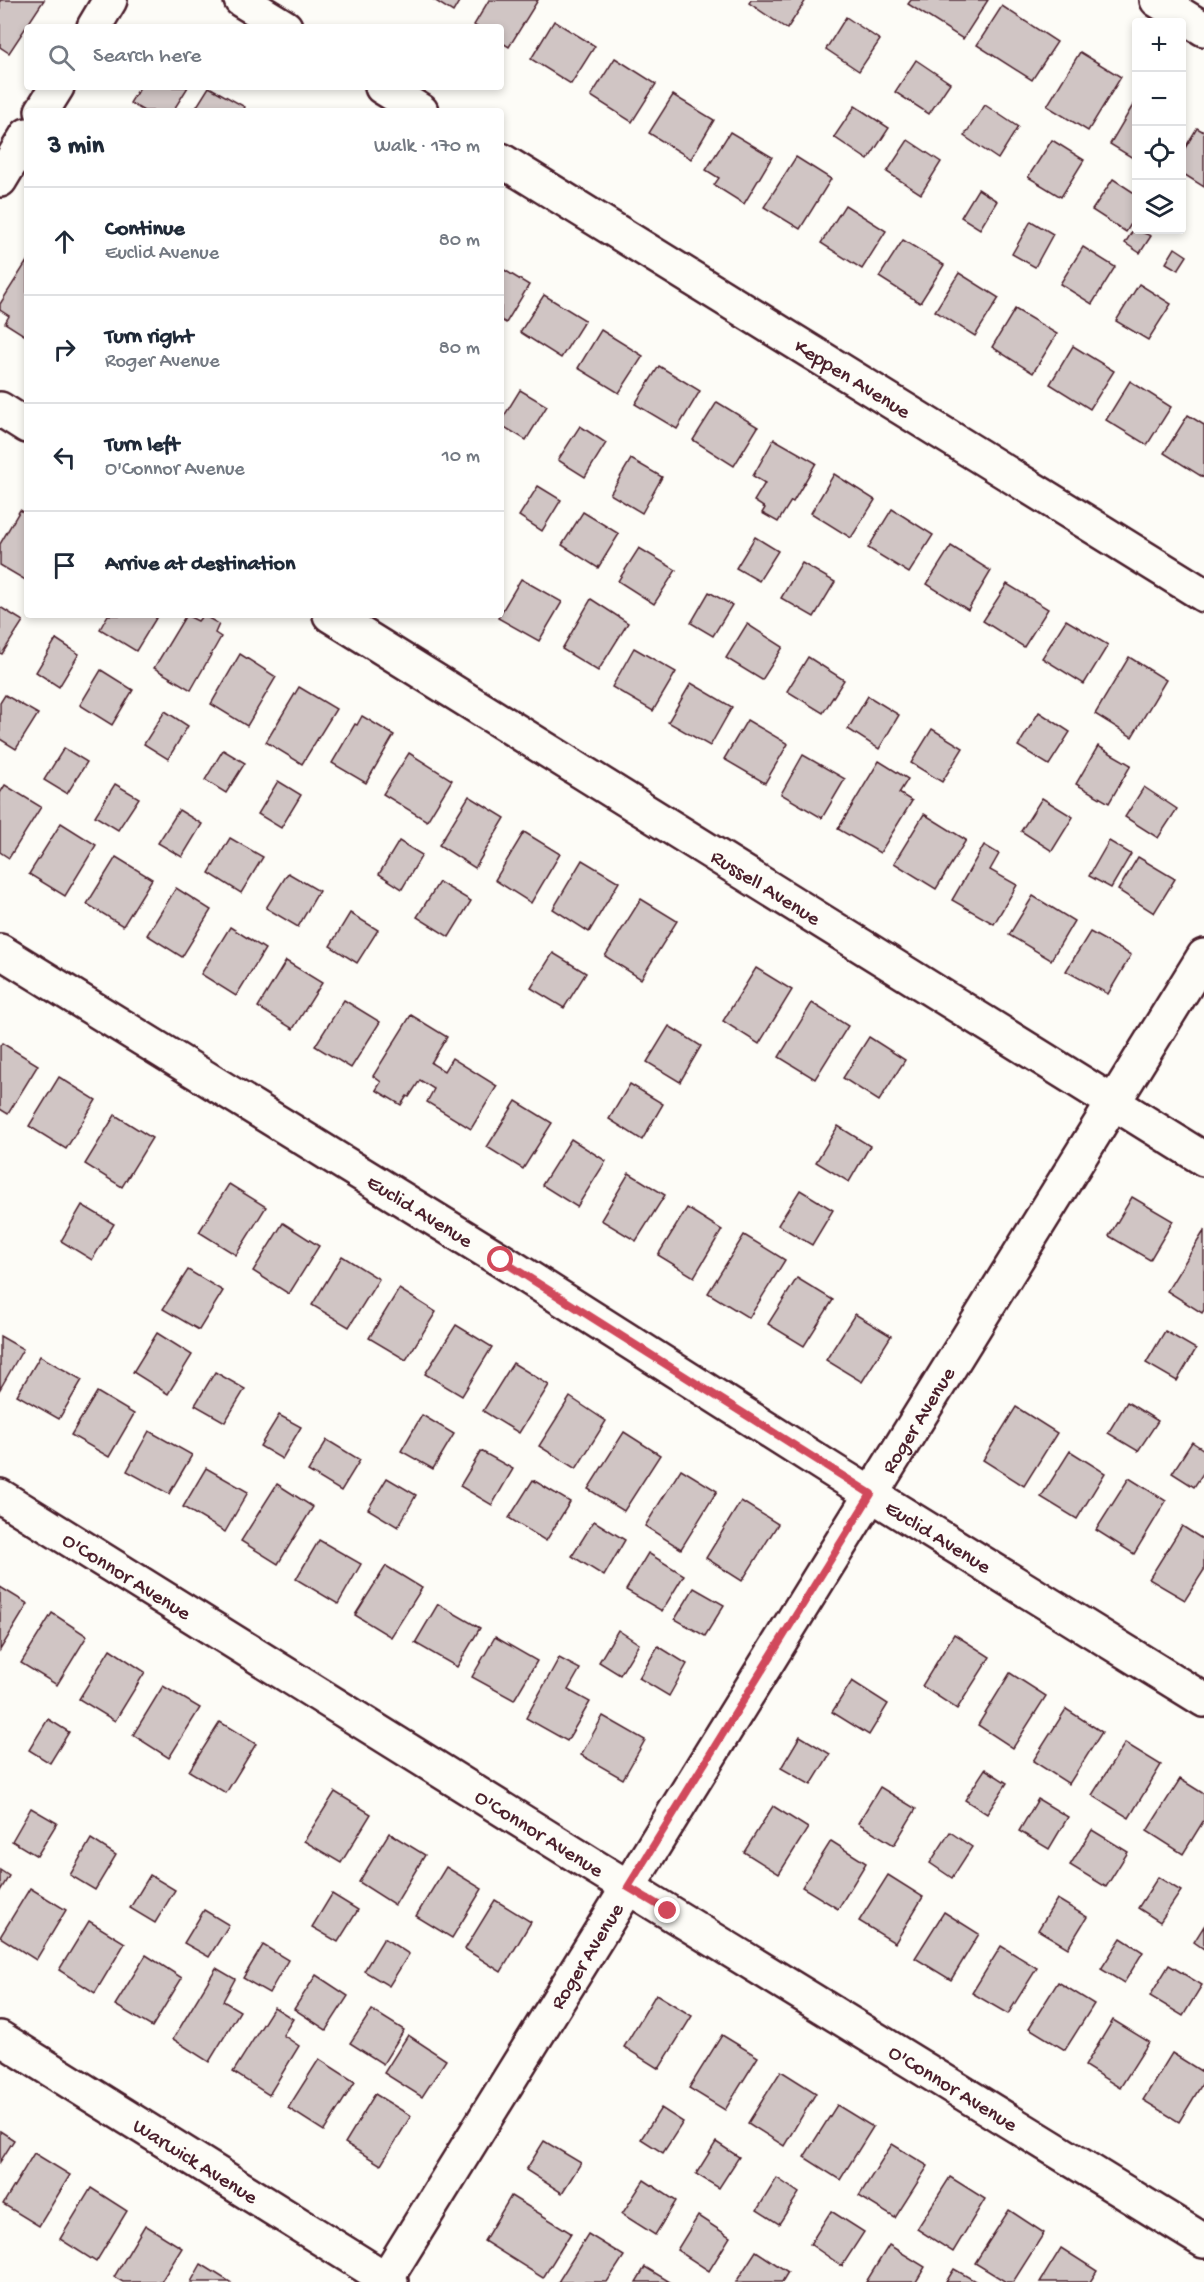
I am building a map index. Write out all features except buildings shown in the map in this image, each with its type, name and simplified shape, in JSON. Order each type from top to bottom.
[{"type":"street","points":[[95,24],[110,0]]},
{"type":"street","points":[[241,0],[280,24]]},
{"type":"street","points":[[1157,0],[1204,29]]},
{"type":"street","points":[[44,108],[55,90]]},
{"type":"street","points":[[387,90],[416,108]]},
{"type":"street","points":[[0,180],[24,140]]},
{"type":"street","name":"Keppen Avenue","points":[[504,162],[1204,595]]},
{"type":"street","points":[[0,409],[24,424]]},
{"type":"street","name":"Russell Avenue","points":[[335,618],[1204,1159]]},
{"type":"street","name":"Euclid Avenue","points":[[0,951],[501,1260],[871,1494],[1204,1700]]},
{"type":"street","name":"Roger Avenue","points":[[387,2281],[1204,956]]},
{"type":"street","name":"O'Connor Avenue","points":[[0,1496],[628,1887],[1204,2241]]},
{"type":"street","name":"Warwick Avenue","points":[[0,2038],[387,2281]]},
{"type":"route","points":[[501,1260],[871,1494],[628,1887],[668,1911]]}]
